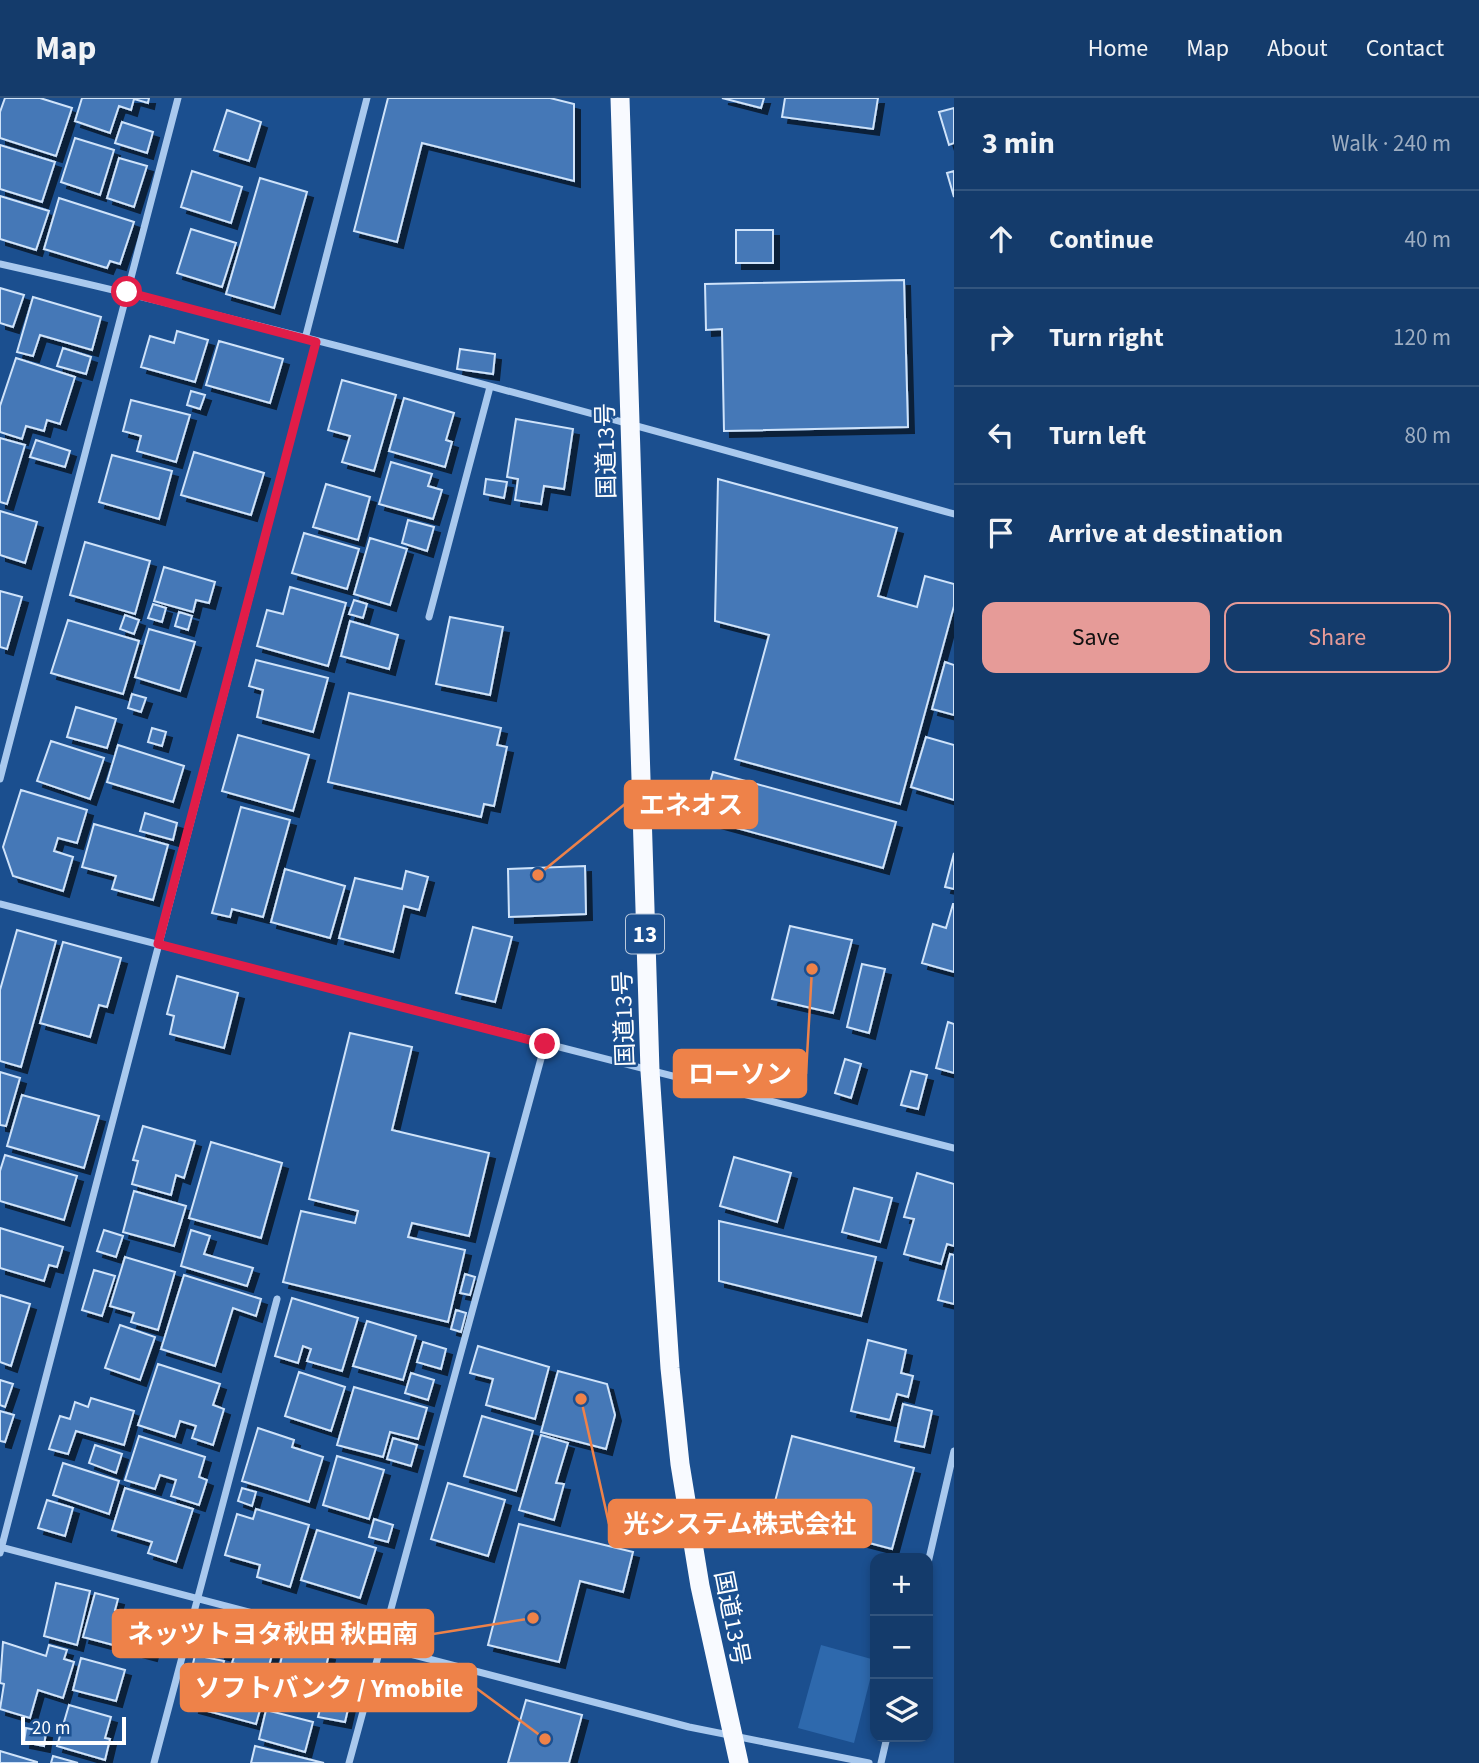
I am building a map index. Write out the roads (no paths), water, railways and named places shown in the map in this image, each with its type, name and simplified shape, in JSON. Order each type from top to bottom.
[{"type":"highway","name":"国道13号","points":[[620,98],[631,424],[636,688],[650,1071],[670,1368],[680,1464],[700,1586],[739,1763]]},
{"type":"street","points":[[0,779],[178,98]]},
{"type":"street","points":[[305,339],[368,98]]},
{"type":"street","points":[[0,264],[127,292],[490,387],[954,514]]},
{"type":"street","points":[[316,342],[1,1549],[732,1735],[870,1763]]},
{"type":"street","points":[[429,617],[490,387]]},
{"type":"street","points":[[0,904],[954,1148]]},
{"type":"street","points":[[349,1763],[545,1044]]},
{"type":"street","points":[[154,1763],[277,1299]]},
{"type":"street","points":[[930,1553],[954,1451]]},
{"type":"street","points":[[881,1763],[886,1742]]},
{"type":"place","name":"エネオス","points":[[538,875]]},
{"type":"place","name":"ローソン","points":[[812,969]]},
{"type":"place","name":"光システム株式会社","points":[[581,1399]]},
{"type":"place","name":"ネッツトヨタ秋田 秋田南","points":[[533,1618]]},
{"type":"place","name":"ソフトバンク / Ymobile","points":[[545,1739]]}]
